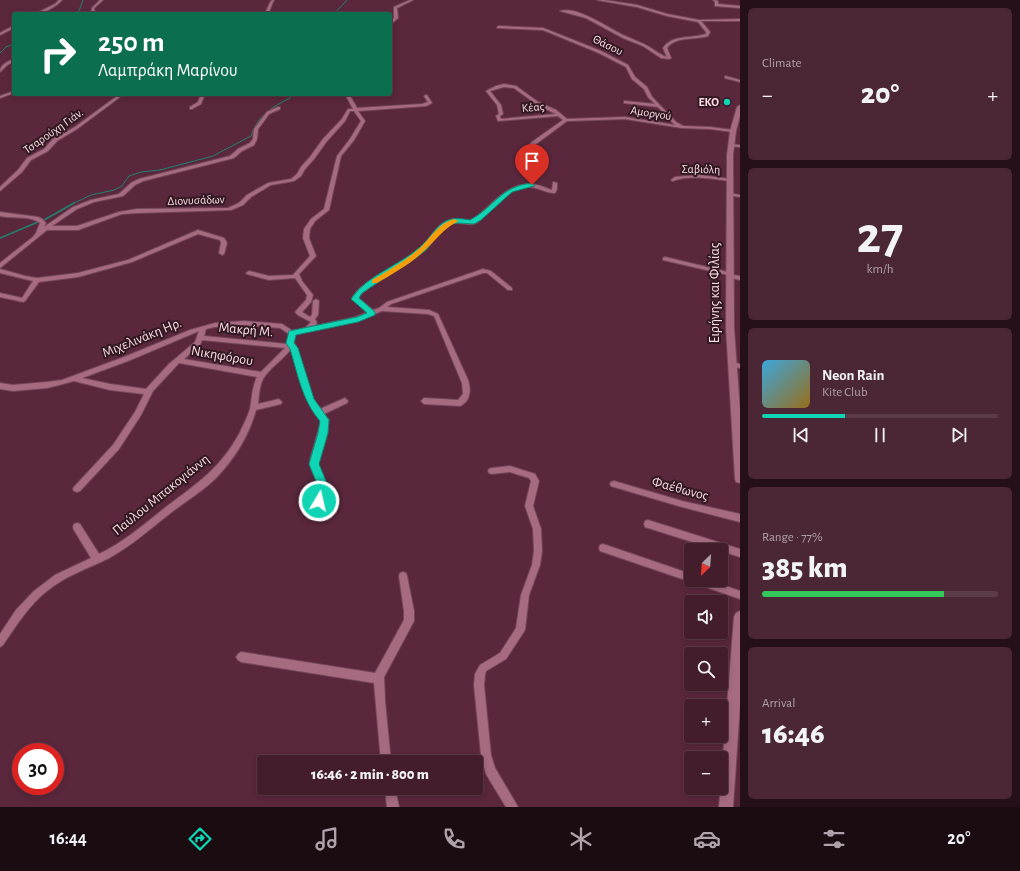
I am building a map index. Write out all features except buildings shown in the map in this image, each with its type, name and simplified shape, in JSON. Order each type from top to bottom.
[{"type":"street","points":[[40,12],[61,0]]},
{"type":"street","points":[[92,12],[92,10],[102,0]]},
{"type":"street","points":[[267,12],[273,0]]},
{"type":"street","points":[[392,22],[396,18],[395,8],[412,0]]},
{"type":"street","points":[[598,0],[637,6],[667,15],[699,21],[703,19],[740,20]]},
{"type":"street","points":[[714,0],[717,2],[716,5],[740,7]]},
{"type":"street","points":[[562,11],[576,12],[584,15],[624,37],[647,46],[659,56],[664,58],[668,58],[665,48],[672,41],[700,38],[707,35],[708,32],[699,21]]},
{"type":"street","name":"Θάσου","points":[[498,27],[543,29],[600,52],[629,67],[633,78],[644,86],[650,97],[658,106],[675,123],[682,127]]},
{"type":"street","points":[[0,34],[12,28]]},
{"type":"street","points":[[0,71],[5,65],[12,61]]},
{"type":"street","points":[[726,78],[740,81]]},
{"type":"street","name":"Κέας","points":[[559,115],[499,120],[498,116],[502,111],[488,91],[506,84],[516,86],[537,103],[556,112],[566,120]]},
{"type":"street","points":[[0,97],[12,93]]},
{"type":"street","name":"Τσαρούχη Γιάν.","points":[[0,190],[29,159],[46,150],[55,140],[76,128],[119,96]]},
{"type":"street","points":[[191,108],[200,103],[202,96]]},
{"type":"street","points":[[296,276],[298,271],[313,256],[306,238],[307,229],[314,220],[326,210],[339,156],[352,140],[362,122],[362,119],[348,96]]},
{"type":"street","points":[[356,109],[426,105],[424,104],[430,103],[426,96]]},
{"type":"street","points":[[625,102],[658,106]]},
{"type":"street","name":"Ειρήνης και Φιλίας","points":[[740,107],[731,145],[730,180],[732,364],[737,397],[740,479]]},
{"type":"street","points":[[0,266],[39,233],[75,208],[86,203],[121,195],[133,184],[141,180],[232,157],[240,150],[252,144],[255,140],[256,129],[262,120],[268,113],[279,108]]},
{"type":"street","name":"Διονυσάδων","points":[[46,228],[78,228],[121,213],[137,211],[229,209],[235,207],[258,190],[270,184],[289,181],[296,177],[325,140],[344,120],[349,110],[356,109]]},
{"type":"street","name":"Αμοργού","points":[[566,120],[625,118],[682,127],[736,127]]},
{"type":"street","points":[[521,156],[529,151],[538,140],[566,120]]},
{"type":"street","points":[[731,145],[740,146]]},
{"type":"street","name":"Σαβιόλη","points":[[673,180],[675,178],[700,176],[730,180]]},
{"type":"street","points":[[372,313],[355,299],[356,296],[423,248],[432,237],[448,223],[458,220],[474,222],[510,190],[532,185],[553,192],[555,189],[555,183]]},
{"type":"street","points":[[730,194],[740,196]]},
{"type":"street","points":[[0,214],[40,220],[43,223],[39,233]]},
{"type":"street","points":[[0,271],[24,278],[38,280],[78,275],[130,261],[198,232],[222,239],[224,243],[222,253]]},
{"type":"street","points":[[665,259],[740,278]]},
{"type":"street","points":[[292,332],[351,321],[381,309],[389,303],[485,271],[510,289]]},
{"type":"street","points":[[249,273],[269,278],[296,276]]},
{"type":"street","points":[[296,276],[310,298],[298,312],[312,319]]},
{"type":"street","points":[[0,296],[23,300],[38,280]]},
{"type":"street","points":[[308,329],[314,324],[312,319],[315,315],[316,302]]},
{"type":"street","points":[[381,309],[433,313],[438,318],[467,386],[466,393],[464,400],[460,403],[424,401]]},
{"type":"street","name":"Μιχελινάκη Ηρ.","points":[[0,386],[13,388],[41,385],[74,378],[204,327],[244,322],[282,326],[292,332]]},
{"type":"street","points":[[77,489],[116,447],[138,413],[148,392],[168,369],[196,346],[201,338],[204,327]]},
{"type":"street","name":"Παύλου Μπακογιάννη","points":[[0,642],[3,631],[45,586],[68,572],[97,559],[129,541],[210,479],[241,437],[254,408],[256,389],[262,375],[280,358],[289,345],[292,332]]},
{"type":"street","name":"Μακρή Μ.","points":[[201,338],[289,345]]},
{"type":"street","points":[[289,345],[294,348],[310,399],[325,422],[314,464],[323,486],[319,501]]},
{"type":"street","name":"Νικηφόρου","points":[[178,360],[262,375]]},
{"type":"street","points":[[732,364],[740,366]]},
{"type":"street","points":[[74,378],[110,387],[148,392]]},
{"type":"street","points":[[319,413],[345,401]]},
{"type":"street","points":[[254,408],[279,402]]},
{"type":"street","points":[[492,471],[510,469],[532,476],[535,481],[529,506],[538,539],[536,565],[525,595],[520,630],[503,656],[483,668],[480,674],[479,685],[486,755],[490,770],[512,807]]},
{"type":"street","name":"Φαέθωνος","points":[[614,484],[682,504],[740,518]]},
{"type":"street","points":[[648,524],[740,553]]},
{"type":"street","points":[[77,527],[97,559]]},
{"type":"street","points":[[603,548],[684,576]]},
{"type":"street","points":[[385,755],[379,679],[383,667],[409,621],[409,611],[403,576]]},
{"type":"street","points":[[717,587],[740,595]]},
{"type":"street","points":[[726,807],[740,617]]},
{"type":"street","points":[[241,657],[379,679]]},
{"type":"street","points":[[391,795],[394,807]]},
{"type":"waterway","points":[[78,12],[83,0]]},
{"type":"waterway","points":[[336,12],[347,0]]},
{"type":"waterway","points":[[0,53],[6,47],[12,45]]},
{"type":"waterway","points":[[73,203],[91,195],[114,190],[122,186],[129,176],[141,172],[160,170],[213,156],[251,136],[261,118],[271,109],[290,98],[290,96]]},
{"type":"waterway","points":[[44,220],[73,203]]},
{"type":"waterway","points":[[0,238],[38,222]]},
{"type":"slow traffic","points":[[375,282],[395,267],[405,263],[427,245],[432,237],[444,226],[454,221]]},
{"type":"place","name":"EKO","points":[[727,102]]},
{"type":"route","points":[[319,501],[323,486],[314,464],[323,433],[325,420],[314,407],[310,399],[293,345],[290,343],[292,332],[358,319],[372,313],[355,299],[360,291],[390,272],[395,267],[405,263],[427,245],[432,237],[448,223],[458,220],[472,222],[510,190],[532,185]]}]
